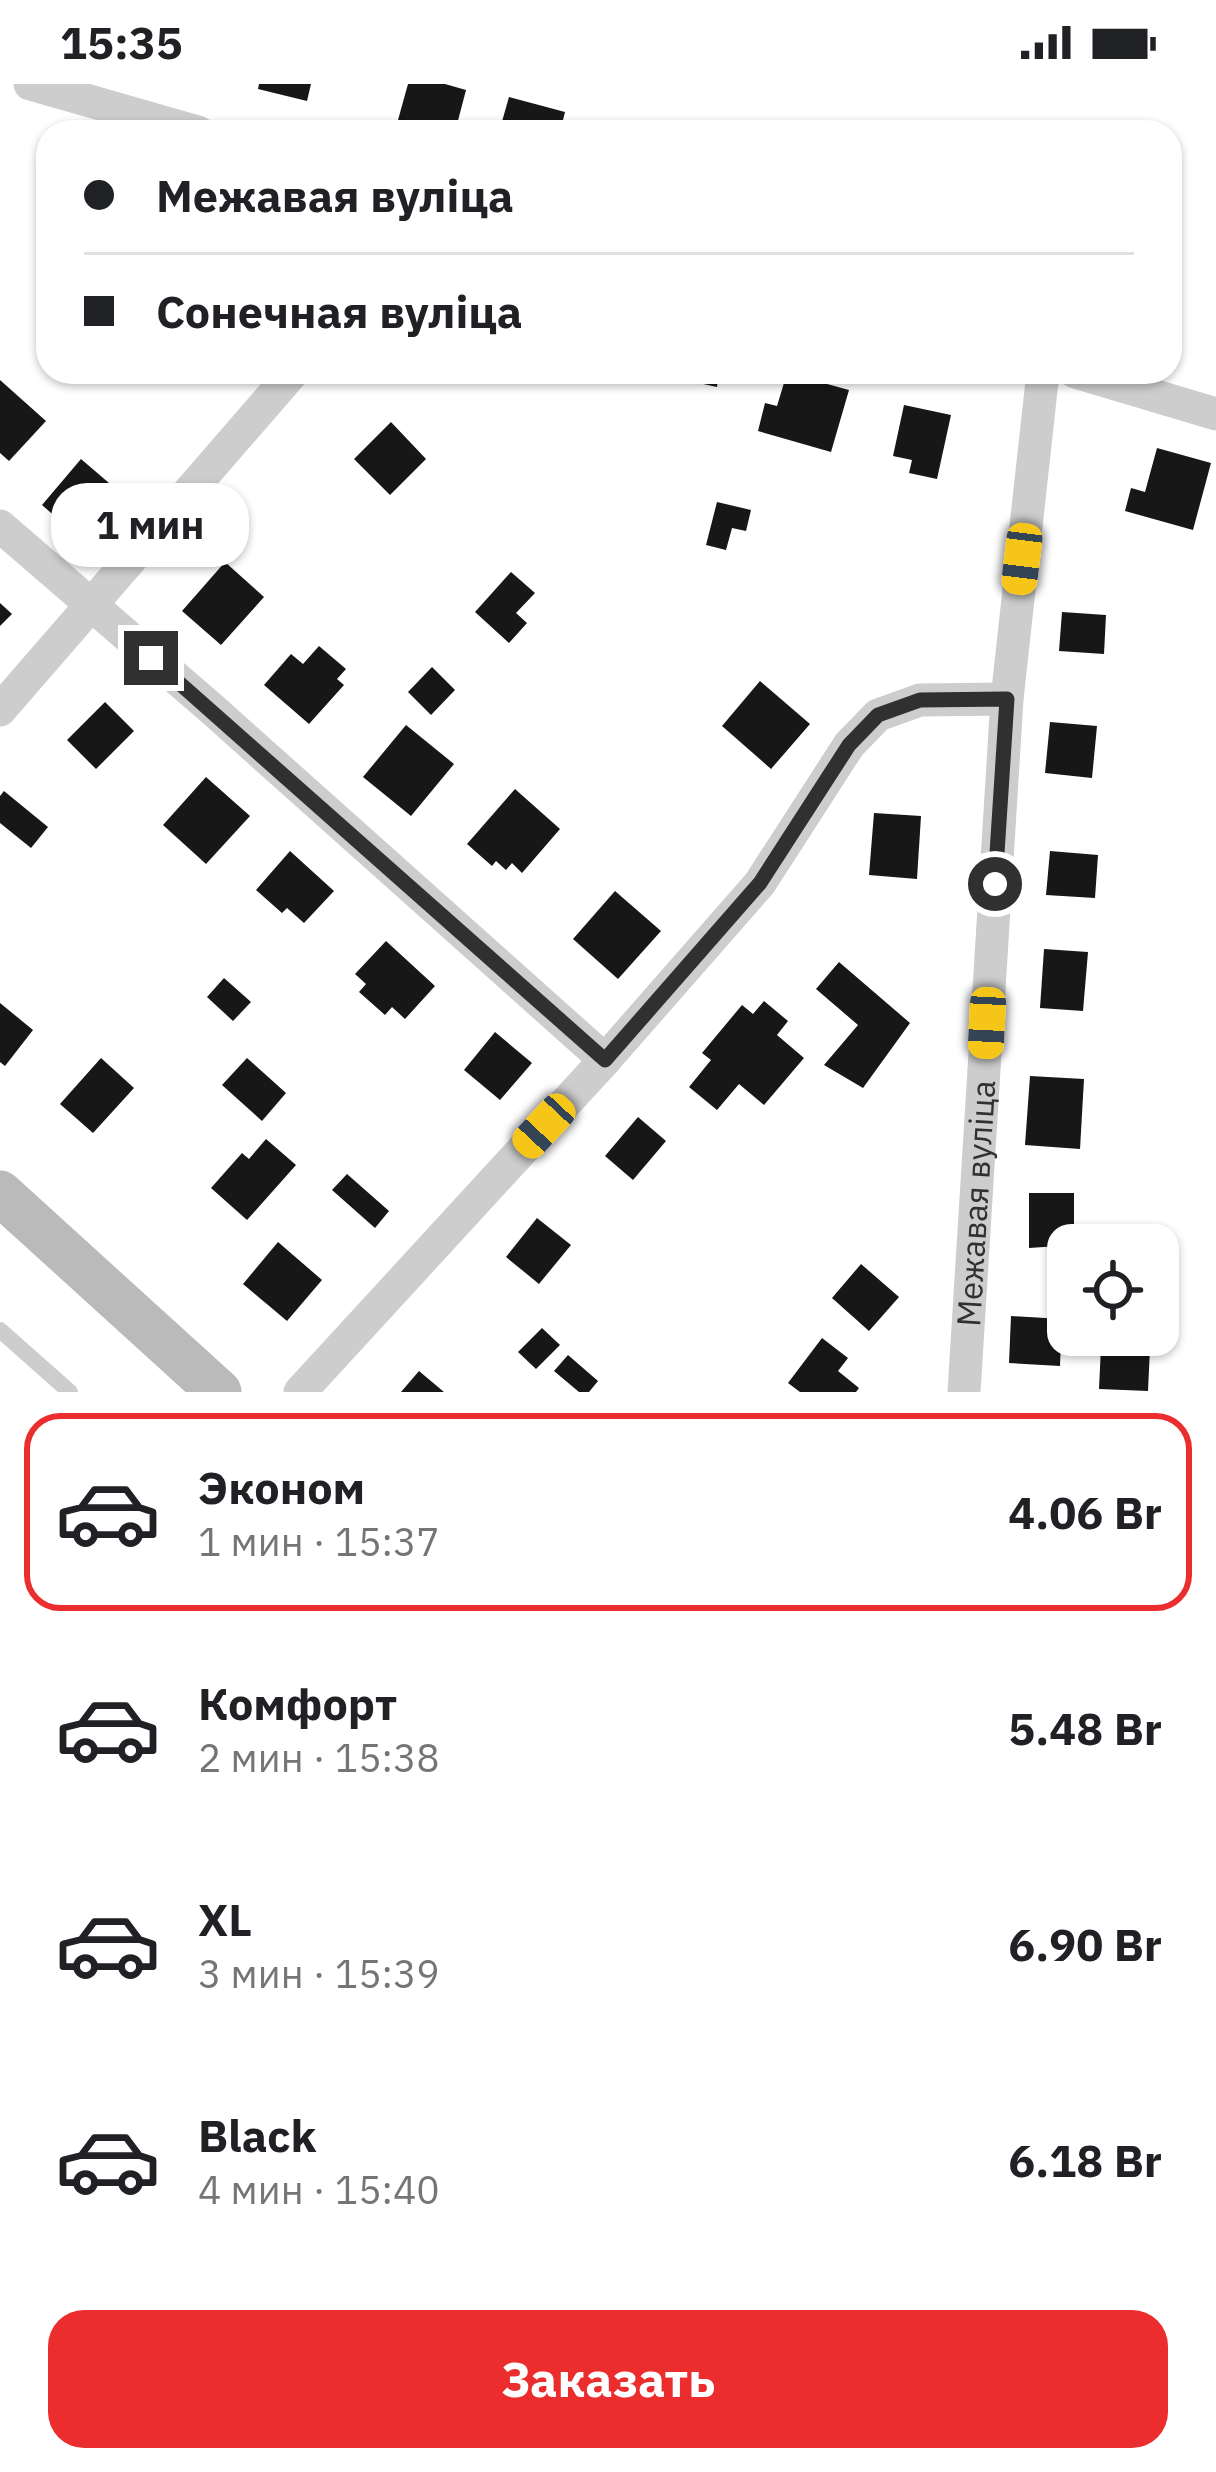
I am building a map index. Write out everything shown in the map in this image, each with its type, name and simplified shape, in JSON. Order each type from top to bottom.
[{"type":"street","points":[[29,84],[156,120]]},
{"type":"street","points":[[0,710],[283,384]]},
{"type":"street","name":"Межавая вуліца","points":[[964,1392],[1007,699],[1042,384]]},
{"type":"street","points":[[1115,384],[1216,414]]},
{"type":"street","points":[[0,526],[605,1060]]},
{"type":"street","points":[[300,1392],[605,1060],[760,883],[849,745],[878,715],[920,700],[1007,699]]},
{"type":"street","points":[[0,1193],[219,1392]]},
{"type":"lane","points":[[0,1330],[70,1392]]},
{"type":"building","points":[[259,84],[311,84],[307,101],[258,89]]},
{"type":"building","points":[[408,84],[445,84],[466,90],[458,120],[398,120]]},
{"type":"building","points":[[509,97],[565,112],[563,120],[502,120]]},
{"type":"building","points":[[0,380],[46,421],[9,461],[0,453]]},
{"type":"building","points":[[784,384],[827,384],[849,390],[831,452],[758,431],[765,403],[777,406]]},
{"type":"building","points":[[904,405],[951,415],[937,479],[909,473],[912,460],[893,456]]},
{"type":"building","points":[[391,422],[426,459],[390,495],[354,459]]},
{"type":"building","points":[[1157,448],[1211,463],[1193,530],[1125,511],[1131,488],[1145,492]]},
{"type":"building","points":[[81,459],[116,489],[76,535],[42,505]]},
{"type":"building","points":[[717,502],[751,510],[746,531],[732,528],[726,550],[706,545]]},
{"type":"building","points":[[225,562],[264,597],[221,645],[182,611]]},
{"type":"building","points":[[511,572],[535,593],[516,613],[527,623],[509,643],[475,612]]},
{"type":"building","points":[[0,603],[12,614],[0,626]]},
{"type":"building","points":[[1062,612],[1106,615],[1104,654],[1059,651]]},
{"type":"building","points":[[319,646],[346,669],[337,679],[344,685],[309,724],[264,685],[291,654],[303,664]]},
{"type":"building","points":[[432,667],[455,690],[431,715],[408,692]]},
{"type":"building","points":[[760,681],[810,724],[771,769],[722,726]]},
{"type":"building","points":[[105,702],[134,731],[96,769],[67,740]]},
{"type":"building","points":[[1050,722],[1097,726],[1092,778],[1045,773]]},
{"type":"building","points":[[406,725],[454,764],[411,816],[363,777]]},
{"type":"building","points":[[206,777],[250,816],[206,864],[163,825]]},
{"type":"building","points":[[515,789],[560,829],[522,873],[512,863],[506,870],[496,861],[492,866],[467,844]]},
{"type":"building","points":[[4,791],[48,827],[31,848],[0,823]]},
{"type":"building","points":[[874,813],[921,816],[917,879],[869,875]]},
{"type":"building","points":[[290,851],[334,891],[304,923],[287,908],[282,913],[256,890]]},
{"type":"building","points":[[1050,851],[1098,855],[1095,898],[1046,895]]},
{"type":"building","points":[[615,891],[661,931],[618,979],[573,939]]},
{"type":"building","points":[[386,941],[435,986],[405,1019],[392,1007],[385,1015],[359,992],[366,984],[355,974]]},
{"type":"building","points":[[1044,949],[1088,952],[1083,1011],[1040,1008]]},
{"type":"building","points":[[839,962],[910,1023],[863,1088],[824,1065],[858,1025],[816,989]]},
{"type":"building","points":[[224,978],[251,1002],[233,1021],[207,997]]},
{"type":"building","points":[[764,1001],[788,1021],[777,1035],[804,1058],[764,1105],[739,1084],[717,1110],[689,1087],[711,1060],[702,1053],[742,1005],[753,1014]]},
{"type":"building","points":[[0,1003],[33,1030],[5,1066],[0,1062]]},
{"type":"building","points":[[495,1032],[532,1063],[500,1100],[464,1070]]},
{"type":"building","points":[[101,1058],[134,1088],[93,1133],[60,1104]]},
{"type":"building","points":[[247,1058],[286,1093],[262,1121],[222,1085]]},
{"type":"building","points":[[1030,1076],[1084,1079],[1080,1149],[1025,1145]]},
{"type":"building","points":[[638,1117],[666,1141],[633,1180],[605,1156]]},
{"type":"building","points":[[266,1139],[296,1165],[247,1220],[211,1188],[242,1153],[249,1159]]},
{"type":"building","points":[[347,1174],[389,1211],[375,1228],[332,1190]]},
{"type":"building","points":[[1029,1193],[1074,1193],[1074,1224],[1047,1224],[1047,1247],[1029,1248]]},
{"type":"building","points":[[537,1218],[571,1245],[539,1284],[506,1257]]},
{"type":"building","points":[[278,1242],[322,1280],[287,1321],[243,1284]]},
{"type":"building","points":[[861,1264],[899,1297],[869,1331],[832,1298]]},
{"type":"building","points":[[1011,1316],[1047,1318],[1047,1356],[1060,1356],[1060,1366],[1009,1363]]},
{"type":"building","points":[[542,1328],[560,1345],[536,1369],[518,1352]]},
{"type":"building","points":[[822,1338],[848,1358],[838,1371],[859,1388],[856,1392],[800,1392],[788,1383]]},
{"type":"building","points":[[568,1355],[598,1381],[589,1392],[579,1392],[554,1371]]},
{"type":"building","points":[[1101,1356],[1150,1356],[1148,1391],[1099,1389]]},
{"type":"building","points":[[419,1371],[444,1392],[401,1392]]},
{"type":"route","points":[[151,658],[605,1060],[760,883],[849,745],[878,715],[920,700],[1007,699],[995,884]]}]
